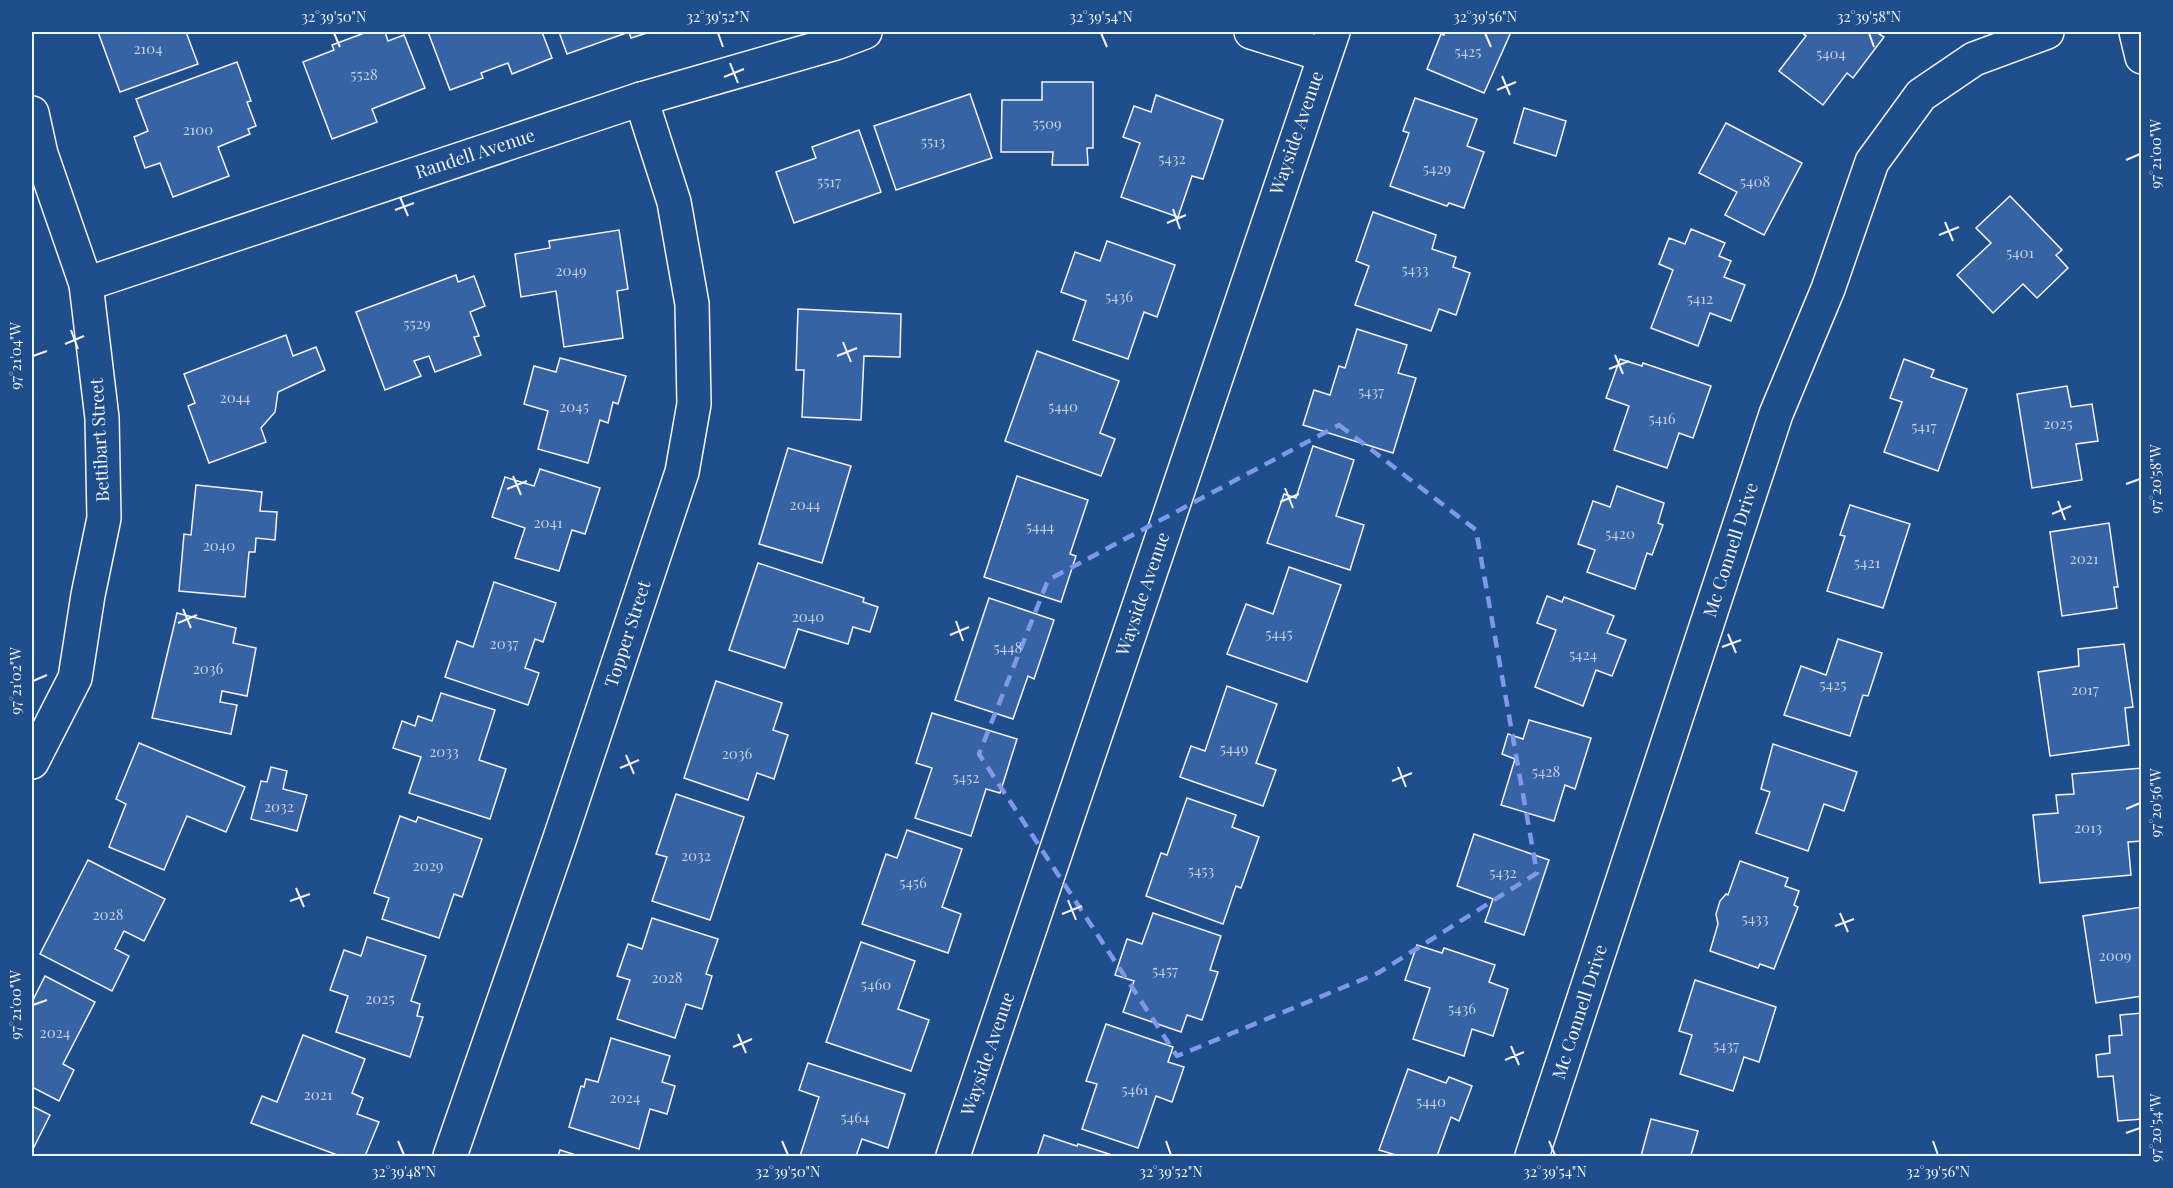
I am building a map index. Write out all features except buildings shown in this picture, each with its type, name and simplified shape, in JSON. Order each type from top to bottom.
[{"type":"street","name":"Randell Avenue","points":[[86,284],[640,99],[836,43],[865,32]]},
{"type":"street","points":[[1251,32],[1329,43]]},
{"type":"street","name":"Mc Connell Drive","points":[[1532,1156],[1776,414],[1828,289],[1872,162],[1921,95],[1974,59],[2047,32]]},
{"type":"street","points":[[2136,32],[2142,57]]},
{"type":"street","name":"Wayside Avenue","points":[[953,1156],[1329,43]]},
{"type":"street","name":"Topper Street","points":[[450,1156],[559,841],[682,472],[694,404],[692,304],[674,202],[640,99]]},
{"type":"street","name":"Bettibart Street","points":[[32,114],[41,154],[86,284],[102,418],[104,518],[88,595],[75,678],[32,762]]},
{"type":"highlighted area","points":[[1339,425],[1476,530],[1537,873],[1378,973],[1177,1056],[979,754],[1048,580]]}]
